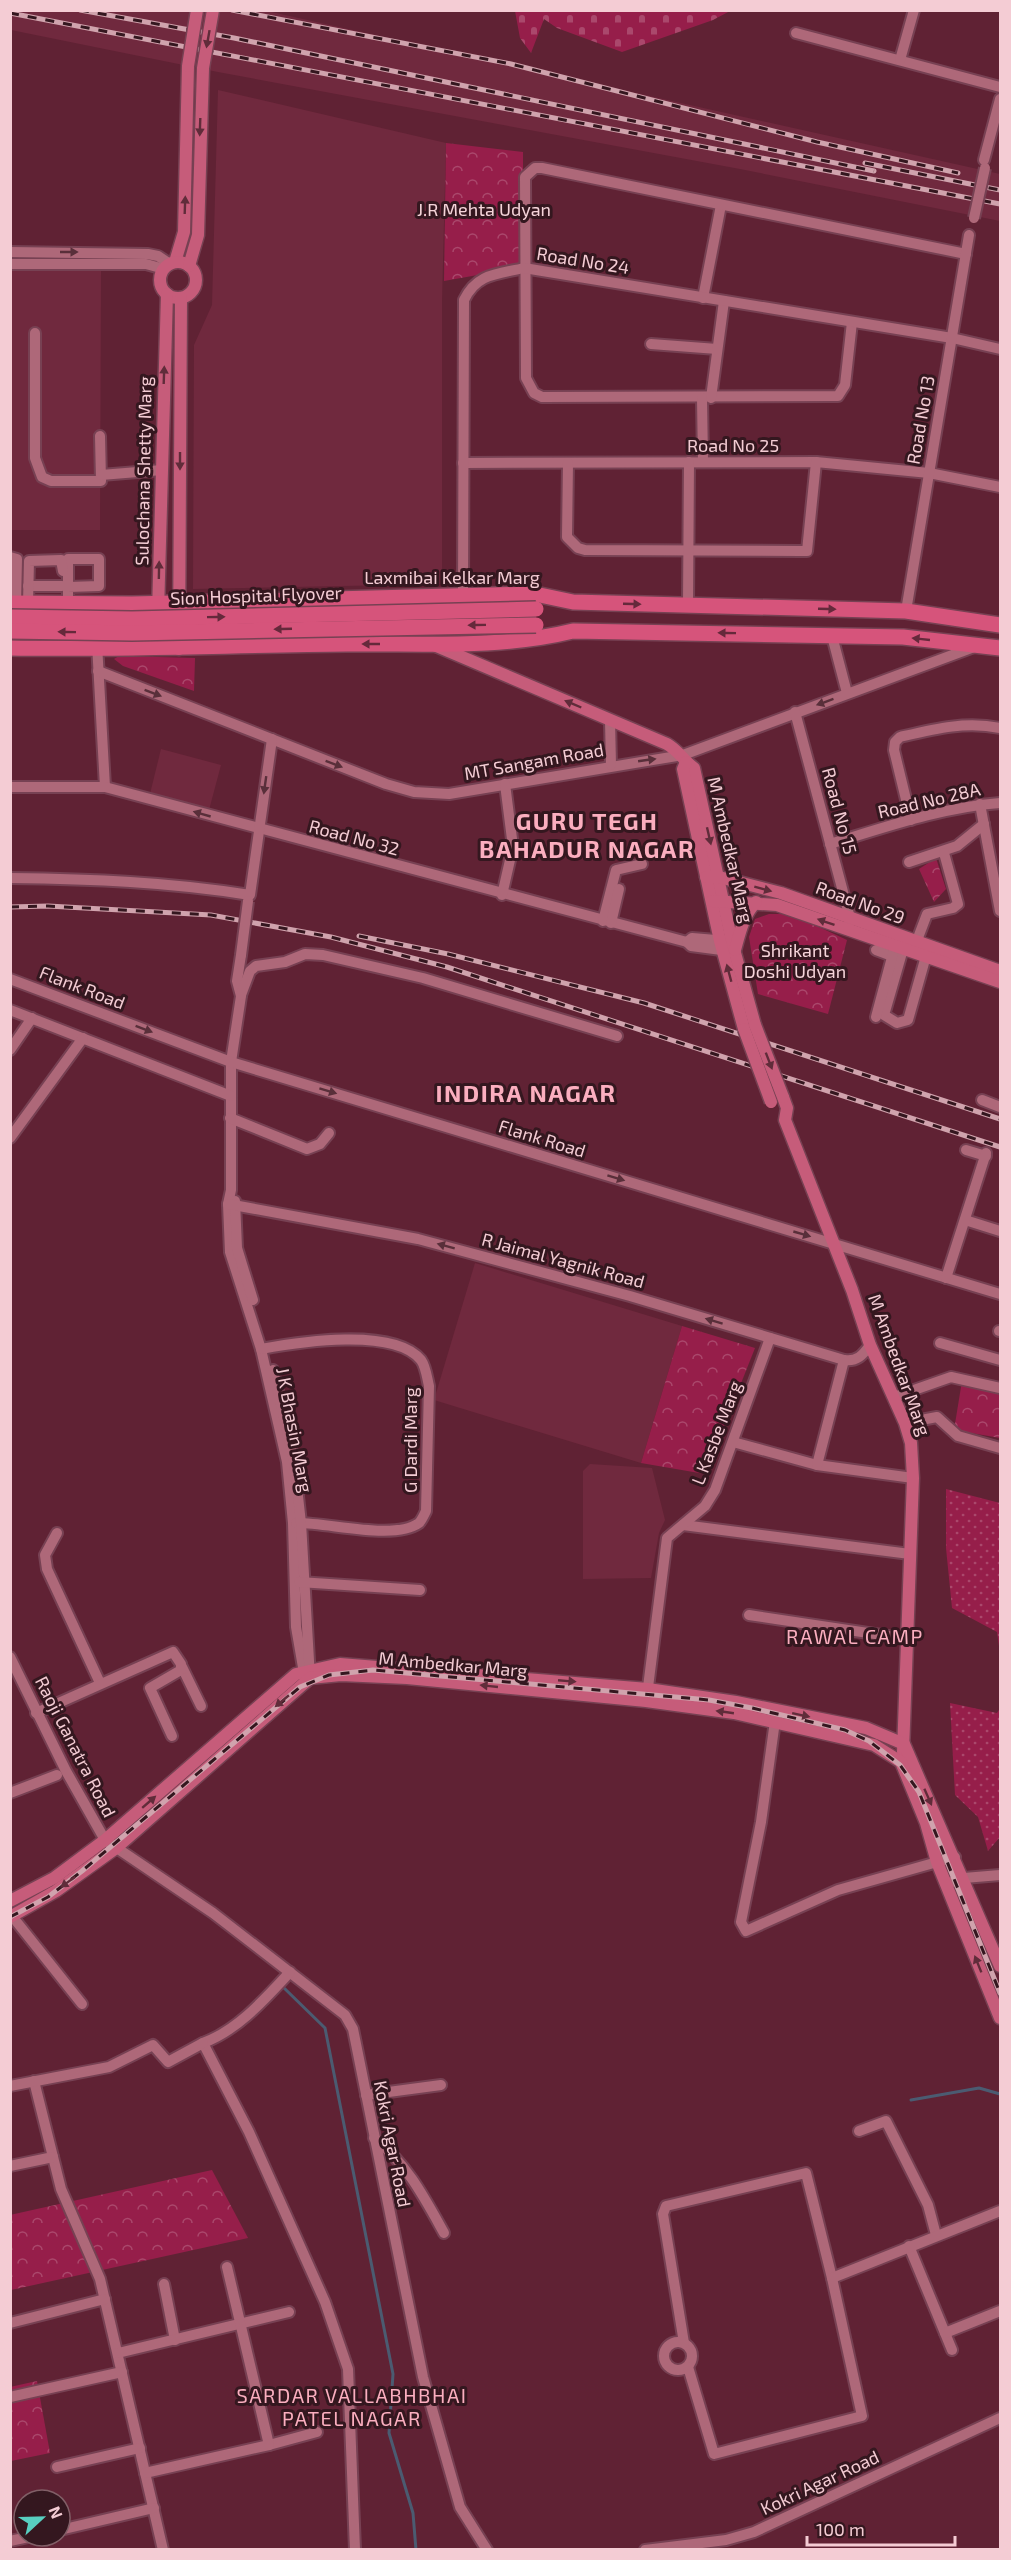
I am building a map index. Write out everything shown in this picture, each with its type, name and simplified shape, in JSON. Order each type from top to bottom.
[{"type":"highway","name":"Laxmibai Kelkar Marg","points":[[16,606],[535,594],[573,602],[906,611],[1000,625]]},
{"type":"highway","name":"Sion Hospital Flyover","points":[[10,632],[132,633],[536,617],[573,602]]},
{"type":"highway","name":"Sion Hospital Flyover","points":[[16,606],[144,619],[536,617],[573,631]]},
{"type":"highway","points":[[10,648],[156,650],[430,644],[536,640],[573,631],[903,638],[1000,648]]},
{"type":"main road","name":"Sulochana Shetty Marg","points":[[156,650],[166,294],[160,280],[170,265],[184,232],[188,66],[197,10]]},
{"type":"main road","points":[[166,294],[181,298],[190,293],[195,285],[195,275],[189,266],[198,235],[203,68],[213,10]]},
{"type":"main road","points":[[170,265],[189,266]]},
{"type":"main road","name":"Sulochana Shetty Marg","points":[[179,649],[181,298]]},
{"type":"main road","points":[[430,644],[667,744],[684,759]]},
{"type":"main road","name":"M Ambedkar Marg","points":[[306,1675],[407,1678],[647,1695],[734,1713],[775,1716],[874,1745],[901,1762],[904,1744],[908,1639],[913,1478],[911,1443],[905,1423],[870,1345],[852,1290],[785,1120],[787,1108],[777,1100],[749,1027],[727,946],[694,768],[684,759]]},
{"type":"main road","name":"Road No 29","points":[[713,877],[781,893],[849,924],[1000,971]]},
{"type":"main road","points":[[718,901],[777,905],[849,924],[897,950],[926,956],[1000,981]]},
{"type":"main road","points":[[727,946],[756,902]]},
{"type":"main road","points":[[11,1917],[56,1892],[306,1675]]},
{"type":"main road","points":[[775,1716],[866,1728],[904,1744],[955,1857],[1000,1966]]},
{"type":"main road","points":[[901,1762],[926,1823],[937,1862],[1000,2018]]},
{"type":"main road","points":[[10,1901],[54,1878],[110,1844]]},
{"type":"street","points":[[900,60],[914,10]]},
{"type":"street","points":[[796,33],[1000,87]]},
{"type":"street","points":[[974,218],[1000,99]]},
{"type":"street","points":[[852,322],[845,385],[838,396],[550,399],[534,393],[526,378],[525,177],[535,168],[966,254]]},
{"type":"street","points":[[703,297],[721,205]]},
{"type":"street","name":"Road No 13","points":[[906,611],[969,235]]},
{"type":"street","points":[[10,252],[148,254],[158,256],[170,265]]},
{"type":"street","points":[[10,264],[170,265]]},
{"type":"street","name":"Road No 24","points":[[463,596],[464,300],[471,285],[486,277],[524,268],[952,338],[1000,349]]},
{"type":"street","points":[[703,462],[706,398],[717,349],[724,301]]},
{"type":"street","points":[[35,333],[34,458],[42,477],[51,481],[101,481],[100,436]]},
{"type":"street","points":[[651,344],[717,349]]},
{"type":"street","points":[[688,605],[690,462]]},
{"type":"street","points":[[568,463],[567,537],[578,548],[585,550],[807,551],[816,462]]},
{"type":"street","name":"Road No 25","points":[[463,463],[816,462],[929,472],[1000,486]]},
{"type":"street","points":[[101,475],[162,470]]},
{"type":"street","points":[[10,557],[17,559],[13,585],[16,606]]},
{"type":"street","points":[[16,606],[28,586],[29,561],[61,560],[65,604]]},
{"type":"street","points":[[28,586],[65,587]]},
{"type":"street","points":[[95,604],[105,787]]},
{"type":"street","points":[[832,636],[847,693]]},
{"type":"street","name":"MT Sangam Road","points":[[98,671],[386,784],[414,792],[449,794],[611,765],[684,759],[795,712],[978,646]]},
{"type":"street","name":"Road No 15","points":[[795,712],[849,924]]},
{"type":"street","points":[[610,720],[611,765]]},
{"type":"street","points":[[911,820],[894,750],[895,742],[900,736],[956,725],[978,724],[1000,728]]},
{"type":"street","points":[[10,878],[109,879],[250,895],[272,739]]},
{"type":"street","points":[[502,895],[513,846],[505,784]]},
{"type":"street","name":"Road No 32","points":[[10,787],[105,787],[502,895],[687,942],[691,946],[727,946]]},
{"type":"street","name":"Road No 28A","points":[[830,844],[911,820],[980,804],[1000,803]]},
{"type":"street","points":[[980,804],[1000,911]]},
{"type":"street","points":[[909,862],[957,846],[984,824]]},
{"type":"street","points":[[916,943],[927,914],[953,909],[958,904],[944,852]]},
{"type":"street","points":[[604,921],[616,870],[642,864]]},
{"type":"street","points":[[604,921],[607,885]]},
{"type":"street","points":[[212,889],[216,896],[248,901],[237,981],[241,996]]},
{"type":"street","points":[[604,921],[619,889]]},
{"type":"street","points":[[876,950],[897,950]]},
{"type":"street","points":[[897,950],[884,1015],[897,1023],[908,1020],[926,956]]},
{"type":"street","points":[[876,1017],[897,950]]},
{"type":"street","points":[[241,996],[250,971],[256,966],[285,962],[305,954],[323,955],[423,978],[617,1036]]},
{"type":"street","name":"Flank Road","points":[[10,979],[231,1062],[1000,1294]]},
{"type":"street","name":"J K Bhasin Marg","points":[[241,996],[231,1062],[232,1205],[238,1265],[264,1349],[297,1523],[300,1582],[296,1627],[306,1675]]},
{"type":"street","points":[[10,1010],[231,1096]]},
{"type":"street","points":[[10,1050],[32,1018]]},
{"type":"street","points":[[10,1138],[83,1038]]},
{"type":"street","points":[[982,1100],[1000,1107]]},
{"type":"street","points":[[230,1118],[307,1149],[320,1143],[329,1133]]},
{"type":"street","points":[[946,1278],[986,1155],[966,1150]]},
{"type":"street","name":"R Jaimal Yagnik Road","points":[[232,1205],[418,1239],[630,1296],[844,1360]]},
{"type":"street","points":[[965,1220],[1000,1230]]},
{"type":"street","name":"L Kasbe Marg","points":[[647,1695],[667,1538],[705,1506],[715,1490],[770,1338]]},
{"type":"street","name":"G Dardi Marg","points":[[264,1349],[354,1339],[387,1340],[409,1350],[421,1361],[429,1386],[426,1511],[419,1522],[402,1529],[385,1530],[297,1523]]},
{"type":"street","points":[[940,1343],[1000,1360]]},
{"type":"street","points":[[817,1465],[844,1360],[852,1361],[863,1355],[870,1345]]},
{"type":"street","points":[[894,1397],[951,1377],[1000,1388]]},
{"type":"street","points":[[905,1423],[937,1417],[958,1436],[1000,1448]]},
{"type":"street","points":[[733,1442],[817,1465],[913,1478]]},
{"type":"street","points":[[683,1525],[910,1554]]},
{"type":"street","points":[[57,1533],[45,1555],[47,1569],[100,1683]]},
{"type":"street","points":[[300,1582],[420,1590]]},
{"type":"street","points":[[749,1615],[908,1639]]},
{"type":"street","points":[[36,1713],[170,1652],[176,1654],[201,1706]]},
{"type":"street","name":"Raoji Ganatra Road","points":[[10,1657],[15,1678],[110,1844]]},
{"type":"street","points":[[172,1737],[150,1688],[182,1667]]},
{"type":"street","points":[[775,1716],[761,1822],[741,1922],[743,1929],[750,1930],[838,1890],[955,1857]]},
{"type":"street","points":[[10,1792],[57,1775]]},
{"type":"street","name":"Kokri Agar Road","points":[[110,1844],[213,1913],[345,2015],[353,2029],[426,2387],[460,2507],[487,2550]]},
{"type":"street","points":[[946,1884],[964,1878],[1000,1875]]},
{"type":"street","points":[[11,1917],[82,2004]]},
{"type":"street","points":[[10,2086],[109,2067],[153,2045],[168,2062],[220,2036],[239,2022],[290,1972]]},
{"type":"street","points":[[203,2043],[249,2132],[325,2302],[348,2369],[355,2550]]},
{"type":"street","points":[[34,2081],[61,2189],[100,2279],[163,2550]]},
{"type":"street","points":[[366,2095],[441,2085]]},
{"type":"street","points":[[859,2131],[886,2121],[928,2205],[936,2235]]},
{"type":"street","points":[[374,2138],[395,2155],[416,2181],[444,2233]]},
{"type":"street","points":[[10,2166],[53,2157]]},
{"type":"street","points":[[806,2173],[832,2278],[862,2416],[714,2454],[687,2367],[692,2354],[684,2343],[663,2214],[666,2206],[806,2173]]},
{"type":"street","points":[[832,2278],[1000,2211]]},
{"type":"street","points":[[909,2246],[952,2350]]},
{"type":"street","points":[[228,2267],[269,2445]]},
{"type":"street","points":[[164,2284],[175,2340]]},
{"type":"street","points":[[10,2323],[105,2299]]},
{"type":"street","points":[[945,2333],[1000,2311]]},
{"type":"street","points":[[118,2353],[288,2313]]},
{"type":"street","points":[[684,2343],[671,2343],[664,2355],[667,2364],[674,2369],[687,2367]]},
{"type":"street","points":[[10,2397],[122,2372]]},
{"type":"street","name":"Kokri Agar Road","points":[[645,2550],[726,2540],[754,2532],[1000,2418]]},
{"type":"street","points":[[146,2472],[317,2432]]},
{"type":"street","points":[[57,2467],[140,2448]]},
{"type":"street","points":[[72,2527],[154,2508]]},
{"type":"shaded area","points":[[10,11],[267,11],[1000,174],[1000,221],[740,169],[218,72],[11,30]]},
{"type":"shaded area","points":[[218,90],[446,143],[442,302],[442,584],[193,589],[194,345],[212,305]]},
{"type":"shaded area","points":[[10,267],[101,267],[100,530],[11,530]]},
{"type":"shaded area","points":[[161,749],[221,765],[209,810],[150,794]]},
{"type":"shaded area","points":[[475,1263],[682,1326],[641,1463],[434,1400]]},
{"type":"shaded area","points":[[590,1464],[652,1468],[665,1520],[659,1533],[651,1578],[583,1579],[583,1471]]},
{"type":"green space","points":[[515,10],[730,11],[713,20],[622,52],[557,28],[544,19],[531,53],[520,38]]},
{"type":"green space","name":"J.R Mehta Udyan","points":[[446,143],[523,152],[523,267],[444,281]]},
{"type":"green space","points":[[119,656],[195,658],[194,691],[123,666],[114,659]]},
{"type":"green space","points":[[936,858],[946,889],[934,902],[919,869]]},
{"type":"green space","name":"Shrikant Doshi Udyan","points":[[769,914],[791,914],[847,940],[828,1014],[758,994],[749,937],[755,919]]},
{"type":"green space","points":[[682,1326],[755,1348],[705,1474],[641,1463]]},
{"type":"green space","points":[[962,1381],[1000,1388],[1000,1438],[954,1430]]},
{"type":"green space","points":[[946,1489],[1000,1503],[1000,1653],[997,1632],[952,1608],[946,1548]]},
{"type":"green space","points":[[950,1703],[997,1713],[1000,1708],[1000,1837],[988,1851],[978,1817],[955,1795]]},
{"type":"green space","points":[[212,2170],[248,2238],[11,2290],[10,2215]]},
{"type":"green space","points":[[37,2381],[50,2453],[11,2461],[10,2387]]},
{"type":"waterway","points":[[283,1987],[325,2028],[393,2374],[389,2433],[413,2513],[416,2550]]},
{"type":"waterway","points":[[911,2100],[979,2088],[1000,2094]]},
{"type":"railway","points":[[80,10],[234,38],[874,171]]},
{"type":"railway","points":[[232,10],[511,64],[817,142],[958,173]]},
{"type":"railway","points":[[10,13],[1000,204]]},
{"type":"railway","points":[[865,163],[1000,190]]},
{"type":"railway","points":[[10,907],[48,906],[211,915],[331,937],[447,967],[1000,1147]]},
{"type":"railway","points":[[359,936],[448,954],[644,1003],[1000,1119]]},
{"type":"railway","points":[[10,1917],[48,1897],[82,1871],[300,1687],[329,1675],[373,1670],[709,1700],[845,1730],[869,1741],[900,1765],[919,1792],[1000,1993]]},
{"type":"district","name":"GURU TEGH BAHADUR NAGAR","points":[[587,836]]},
{"type":"district","name":"INDIRA NAGAR","points":[[526,1094]]},
{"type":"district","name":"RAWAL CAMP","points":[[855,1637]]},
{"type":"district","name":"SARDAR VALLABHBHAI PATEL NAGAR","points":[[352,2408]]}]
